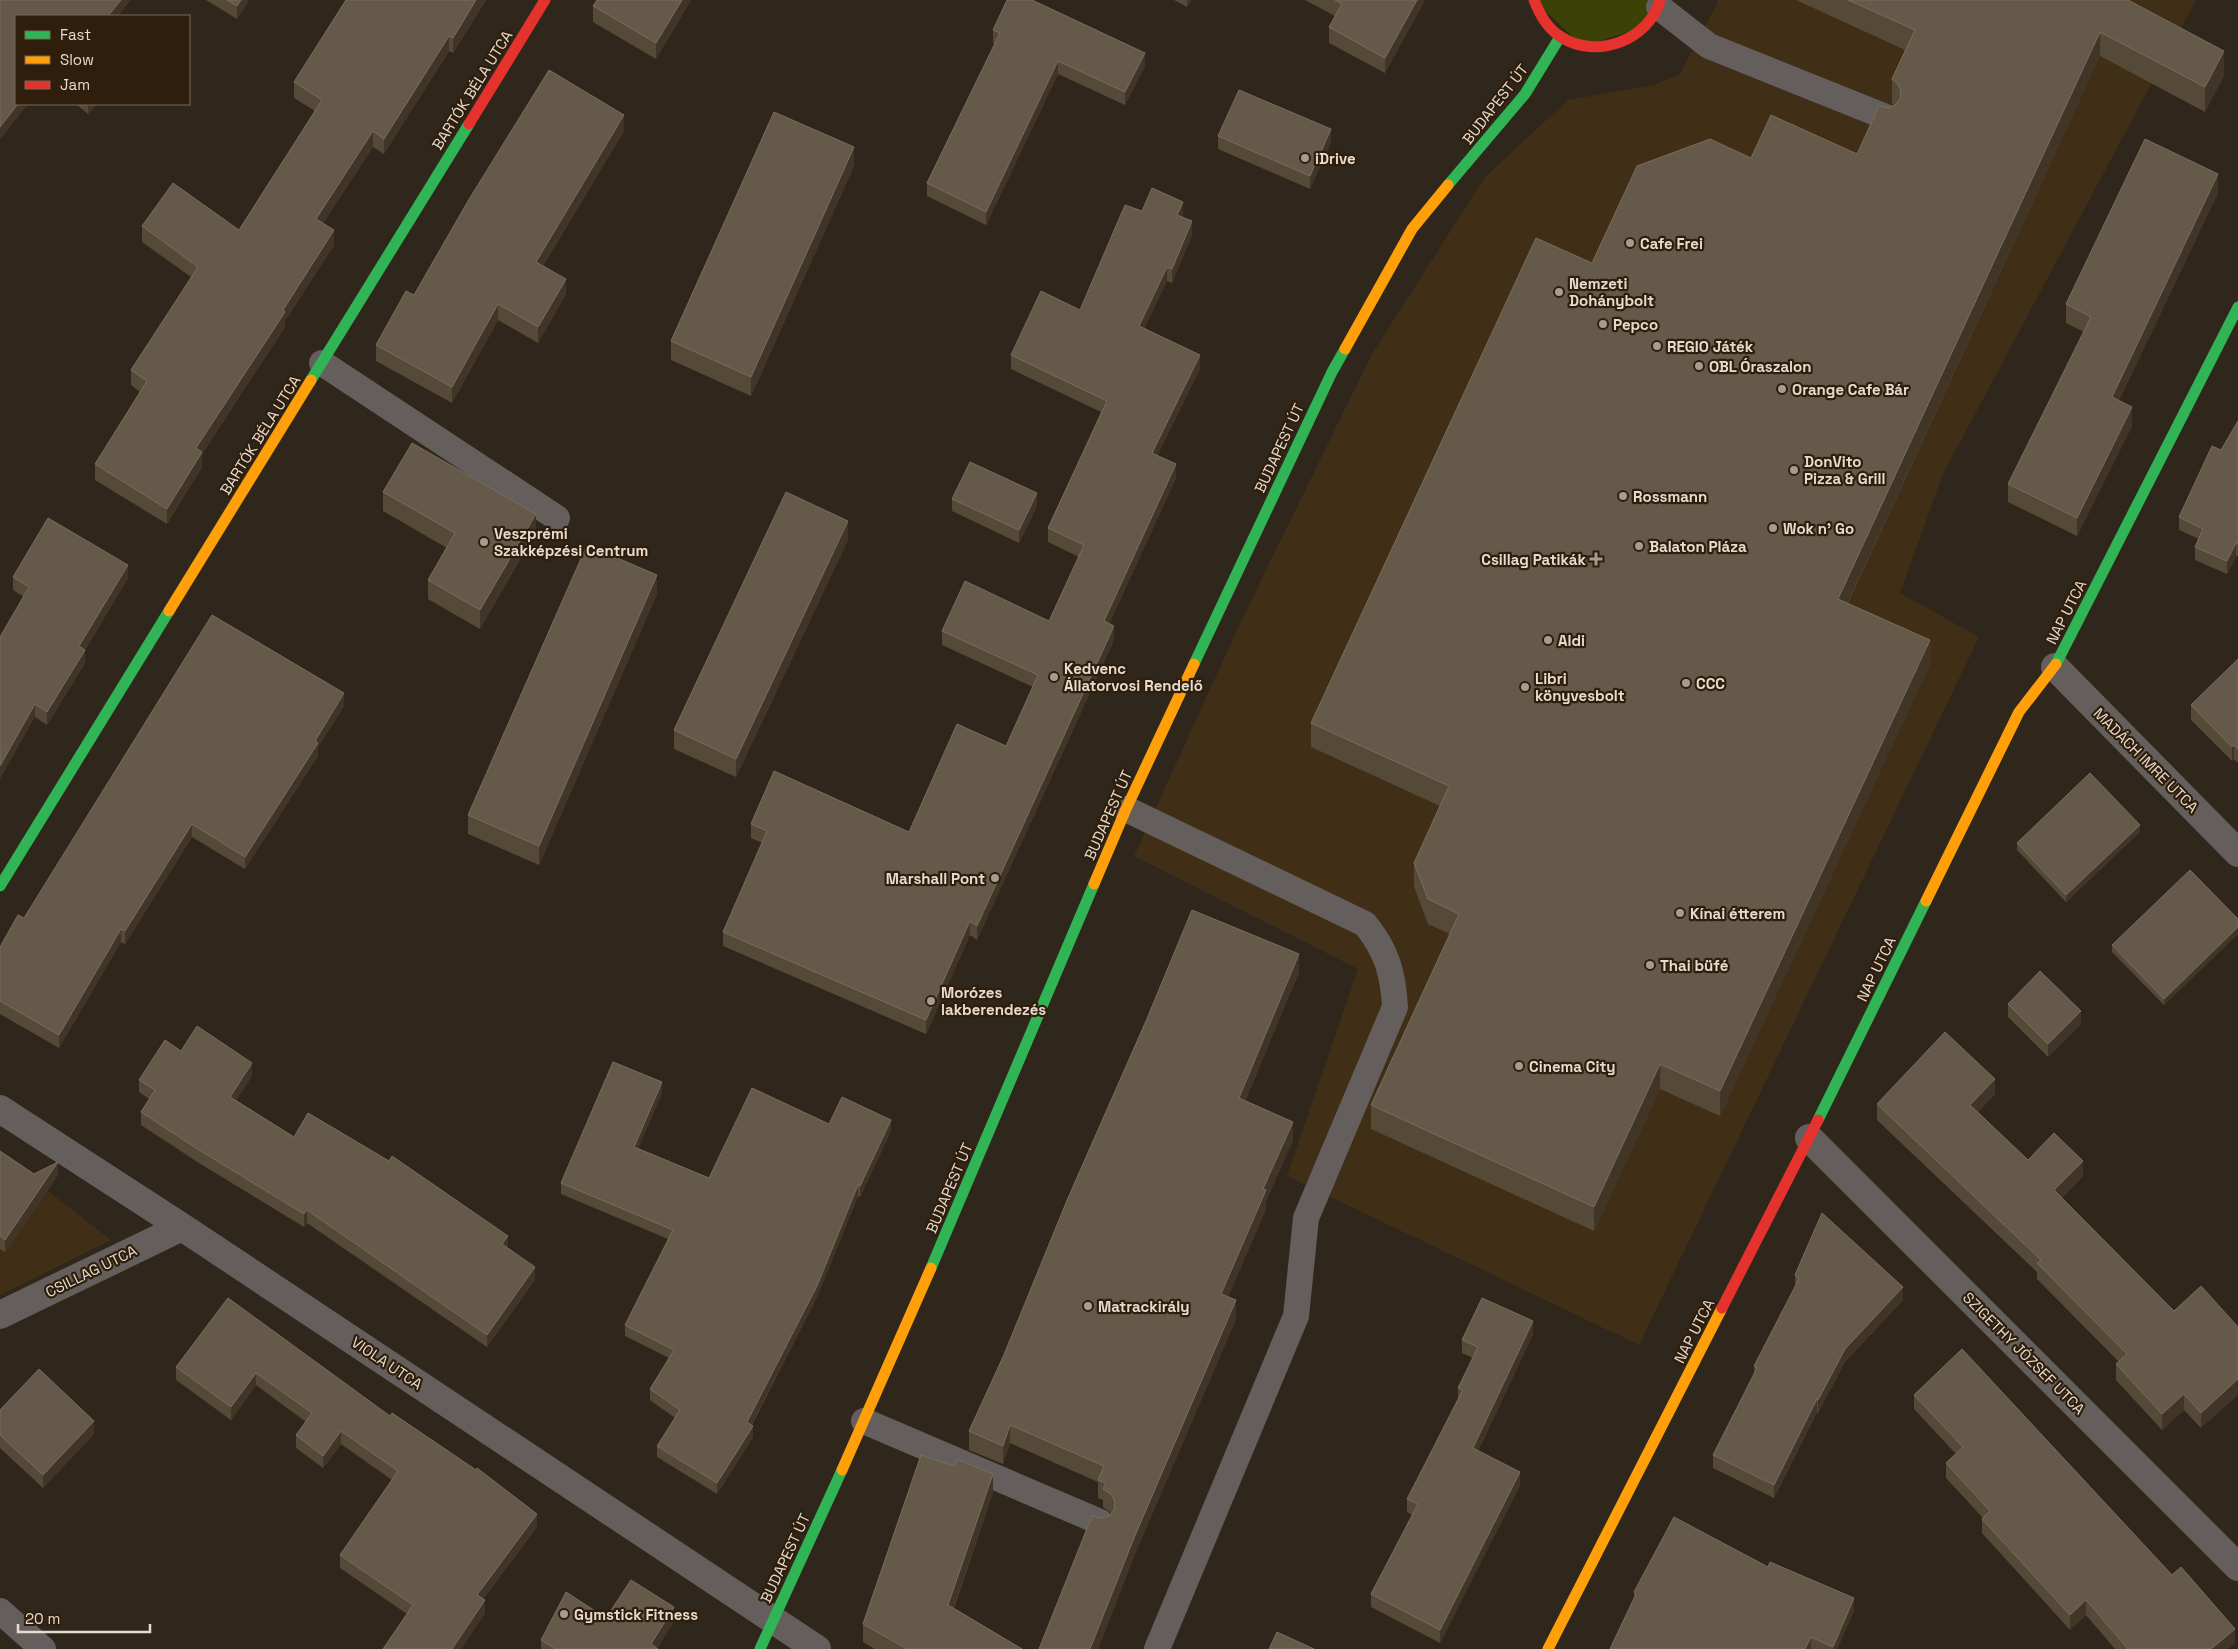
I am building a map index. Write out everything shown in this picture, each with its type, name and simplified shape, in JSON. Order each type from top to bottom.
[{"type":"street","name":"BARTÓK BÉLA UTCA","points":[[0,886],[545,0]]},
{"type":"street","points":[[1534,0],[1544,22],[1560,37],[1582,46],[1604,48],[1627,40],[1646,27],[1659,4]]},
{"type":"street","name":"BUDAPEST ÚT","points":[[760,1649],[864,1421],[963,1196],[1126,809],[1332,372],[1407,238],[1418,222],[1525,94],[1560,37]]},
{"type":"street","name":"NAP UTCA","points":[[1548,1649],[1810,1138],[2019,712],[2055,667],[2238,307]]},
{"type":"street","name":"MADÁCH IMRE UTCA","points":[[2055,667],[2238,853]]},
{"type":"street","name":"VIOLA UTCA","points":[[0,1109],[182,1227],[817,1649]]},
{"type":"street","name":"SZIGETHY JÓZSEF UTCA","points":[[1810,1138],[2238,1567]]},
{"type":"street","name":"CSILLAG UTCA","points":[[0,1315],[182,1227]]},
{"type":"lane","points":[[1659,4],[1709,46],[1886,116]]},
{"type":"lane","points":[[322,363],[557,518]]},
{"type":"lane","points":[[1126,809],[1365,924],[1388,959],[1394,982],[1395,1007],[1306,1218],[1296,1316],[1157,1649]]},
{"type":"lane","points":[[864,1421],[1100,1522]]},
{"type":"lane","points":[[0,1611],[43,1649]]},
{"type":"shaded area","name":"Balaton Pláza","points":[[1717,0],[2196,0],[1943,474],[1900,593],[1979,637],[1639,1345],[1287,1176],[1358,969],[1134,856],[1242,619],[1372,354],[1485,177],[1568,100],[1654,85],[1680,74],[1717,4]]},
{"type":"shaded area","points":[[0,1154],[111,1240],[0,1295]]},
{"type":"green space","points":[[1534,0],[1660,0],[1646,27],[1582,46]]},
{"type":"building","points":[[0,0],[121,0],[109,15],[15,15],[15,105],[17,105],[0,127]]},
{"type":"building","points":[[227,0],[241,0],[237,6]]},
{"type":"building","points":[[346,0],[476,0],[453,38],[449,36],[384,139],[373,131],[316,219],[334,230],[283,310],[285,312],[196,448],[202,452],[167,509],[95,464],[147,381],[131,370],[198,267],[142,226],[173,183],[239,230],[322,100],[294,82]]},
{"type":"building","points":[[597,0],[682,0],[656,43],[593,6]]},
{"type":"building","points":[[1007,0],[1032,0],[1145,53],[1125,92],[1058,61],[986,212],[927,183],[1000,33],[993,30]]},
{"type":"building","points":[[1335,0],[1417,0],[1385,58],[1329,27],[1342,4]]},
{"type":"building","name":"Balaton Pláza","points":[[1848,0],[2128,0],[2224,51],[2205,87],[2100,32],[1838,599],[1930,640],[1720,1091],[1660,1064],[1594,1207],[1371,1105],[1459,914],[1428,899],[1414,863],[1449,786],[1311,723],[1536,238],[1592,263],[1637,166],[1710,139],[1751,158],[1771,115],[1857,154],[1879,106],[1889,108],[1900,99],[1901,90],[1892,79],[1915,30]]},
{"type":"building","points":[[549,70],[624,115],[536,262],[566,279],[538,327],[498,304],[452,387],[376,345],[406,291],[414,295],[468,201]]},
{"type":"building","points":[[1239,90],[1331,129],[1310,176],[1218,136]]},
{"type":"building","points":[[774,112],[854,147],[751,377],[671,341]]},
{"type":"building","points":[[2145,139],[2218,174],[2112,397],[2132,407],[2077,518],[2008,484],[2091,317],[2066,304]]},
{"type":"building","points":[[1152,188],[1183,202],[1177,215],[1192,221],[1172,269],[1167,267],[1139,326],[1200,355],[1152,453],[1176,464],[1104,621],[1114,626],[977,926],[970,921],[926,1020],[723,932],[767,831],[751,824],[774,771],[909,832],[957,724],[1006,746],[1038,675],[942,631],[965,581],[1049,621],[1084,545],[1048,528],[1107,401],[1011,355],[1041,291],[1080,310],[1125,205],[1142,211]]},
{"type":"building","points":[[2238,421],[2238,544],[2236,543],[2227,561],[2195,547],[2203,529],[2179,517],[2212,446],[2221,450]]},
{"type":"building","name":"Veszprémi Szakképzési Centrum","points":[[412,443],[536,514],[480,610],[428,580],[455,533],[383,492]]},
{"type":"building","points":[[970,462],[1037,493],[1019,530],[952,499]]},
{"type":"building","points":[[786,492],[848,521],[736,759],[674,730]]},
{"type":"building","points":[[48,518],[128,565],[79,646],[85,650],[47,712],[35,704],[0,766],[0,637],[29,587],[13,577]]},
{"type":"building","points":[[587,545],[657,575],[539,846],[468,815]]},
{"type":"building","points":[[212,615],[344,693],[315,741],[318,743],[245,857],[192,824],[125,931],[121,929],[59,1035],[0,1001],[0,947],[18,915],[24,918]]},
{"type":"building","points":[[2238,659],[2238,749],[2234,745],[2232,747],[2191,705]]},
{"type":"building","points":[[2090,773],[2140,825],[2066,895],[2017,843]]},
{"type":"building","points":[[2190,870],[2238,919],[2238,927],[2164,999],[2112,945]]},
{"type":"building","points":[[1192,910],[1299,954],[1239,1098],[1293,1122],[1263,1189],[1266,1190],[1221,1294],[1236,1300],[1134,1538],[1090,1649],[1039,1649],[1092,1516],[1102,1518],[1109,1516],[1114,1510],[1115,1502],[1112,1495],[1103,1489],[1106,1483],[1098,1480],[1104,1466],[1010,1425],[1003,1446],[969,1431],[1003,1357],[1068,1198],[1146,1021]]},
{"type":"building","points":[[2040,971],[2081,1011],[2048,1044],[2008,1004]]},
{"type":"building","points":[[197,1026],[252,1063],[230,1097],[294,1137],[308,1113],[389,1161],[392,1156],[508,1236],[502,1244],[535,1267],[487,1335],[307,1210],[304,1214],[141,1112],[155,1090],[139,1080],[165,1040],[181,1051]]},
{"type":"building","points":[[1945,1032],[1995,1079],[1970,1105],[2028,1160],[2054,1133],[2083,1161],[2054,1190],[2174,1311],[2201,1286],[2238,1327],[2238,1379],[2201,1413],[2184,1394],[2162,1414],[2116,1364],[2127,1354],[2037,1263],[2041,1260],[1877,1104]]},
{"type":"building","points":[[613,1062],[662,1082],[634,1147],[709,1178],[752,1088],[829,1124],[842,1097],[891,1120],[860,1186],[858,1185],[817,1286],[747,1422],[753,1426],[717,1483],[657,1446],[680,1410],[650,1389],[674,1350],[625,1325],[673,1230],[561,1183]]},
{"type":"building","points":[[0,1151],[34,1174],[58,1162],[5,1240],[0,1236]]},
{"type":"building","points":[[1822,1213],[1903,1287],[1845,1349],[1817,1399],[1774,1485],[1713,1455],[1757,1368],[1754,1366],[1799,1279],[1795,1275]]},
{"type":"building","points":[[228,1298],[390,1416],[392,1413],[476,1470],[477,1468],[537,1514],[477,1595],[485,1600],[452,1649],[383,1649],[413,1605],[340,1555],[398,1471],[341,1431],[323,1456],[296,1435],[312,1413],[256,1373],[231,1407],[176,1367]]},
{"type":"building","points":[[1482,1298],[1533,1321],[1473,1448],[1520,1472],[1440,1630],[1371,1594],[1418,1504],[1407,1499],[1463,1390],[1458,1388],[1478,1347],[1462,1340]]},
{"type":"building","points":[[1962,1349],[2172,1575],[2181,1567],[2235,1629],[2211,1649],[2128,1649],[2086,1600],[2070,1615],[1982,1519],[1990,1511],[1946,1463],[1963,1447],[1914,1395]]},
{"type":"building","points":[[39,1369],[94,1421],[43,1475],[0,1435],[0,1410]]},
{"type":"building","points":[[921,1455],[954,1466],[957,1459],[993,1474],[948,1605],[1022,1649],[907,1649],[863,1624]]},
{"type":"building","points":[[1674,1517],[1768,1567],[1770,1562],[1854,1598],[1833,1647],[1811,1637],[1805,1649],[1610,1649],[1636,1594],[1634,1592]]},
{"type":"building","points":[[631,1580],[674,1607],[651,1644],[658,1649],[555,1649],[541,1640],[566,1592],[606,1618]]},
{"type":"building","points":[[1277,1632],[1314,1649],[1269,1649]]},
{"type":"traffic: fast","points":[[1448,185],[1525,94],[1560,37]]},
{"type":"traffic: fast","points":[[311,380],[469,124]]},
{"type":"traffic: fast","points":[[2056,664],[2238,307]]},
{"type":"traffic: fast","points":[[1194,664],[1332,372],[1345,349]]},
{"type":"traffic: fast","points":[[0,886],[169,611]]},
{"type":"traffic: fast","points":[[931,1268],[1094,884]]},
{"type":"traffic: fast","points":[[1818,1120],[1926,901]]},
{"type":"traffic: fast","points":[[760,1649],[842,1470]]},
{"type":"traffic: slow","points":[[1345,349],[1412,229],[1448,185]]},
{"type":"traffic: slow","points":[[169,611],[311,380]]},
{"type":"traffic: slow","points":[[1094,884],[1126,809],[1194,664]]},
{"type":"traffic: slow","points":[[1926,901],[2019,712],[2056,664]]},
{"type":"traffic: slow","points":[[842,1470],[931,1268]]},
{"type":"traffic: slow","points":[[1548,1649],[1722,1308]]},
{"type":"traffic: jam","points":[[469,124],[545,0]]},
{"type":"traffic: jam","points":[[1534,0],[1544,21],[1552,30],[1575,44],[1590,47],[1620,42],[1633,35],[1645,26],[1654,14],[1660,0]]},
{"type":"traffic: jam","points":[[1722,1308],[1818,1120]]},
{"type":"place","name":"iDrive","points":[[1305,158]]},
{"type":"place","name":"Cafe Frei","points":[[1630,243]]},
{"type":"place","name":"Nemzeti Dohánybolt","points":[[1559,292]]},
{"type":"place","name":"Pepco","points":[[1603,324]]},
{"type":"place","name":"REGIO Játék","points":[[1657,346]]},
{"type":"place","name":"OBL Óraszalon","points":[[1699,366]]},
{"type":"place","name":"Orange Cafe Bár","points":[[1782,389]]},
{"type":"place","name":"DonVito Pizza & Grill","points":[[1794,470]]},
{"type":"place","name":"Rossmann","points":[[1623,496]]},
{"type":"place","name":"Wok n' Go","points":[[1773,528]]},
{"type":"place","name":"Veszprémi Szakképzési Centrum","points":[[484,542]]},
{"type":"place","name":"Balaton Pláza","points":[[1639,546]]},
{"type":"place","name":"Csillag Patikák","points":[[1596,559]]},
{"type":"place","name":"Aldi","points":[[1548,640]]},
{"type":"place","name":"Kedvenc Állatorvosi Rendelő","points":[[1054,677]]},
{"type":"place","name":"CCC","points":[[1686,683]]},
{"type":"place","name":"Libri könyvesbolt","points":[[1525,687]]},
{"type":"place","name":"Marshall Pont","points":[[995,878]]},
{"type":"place","name":"Kínai étterem","points":[[1680,913]]},
{"type":"place","name":"Thai büfé","points":[[1650,965]]},
{"type":"place","name":"Morózes lakberendezés","points":[[931,1001]]},
{"type":"place","name":"Cinema City","points":[[1519,1066]]},
{"type":"place","name":"Matrackirály","points":[[1088,1306]]},
{"type":"place","name":"Gymstick Fitness","points":[[564,1614]]}]
